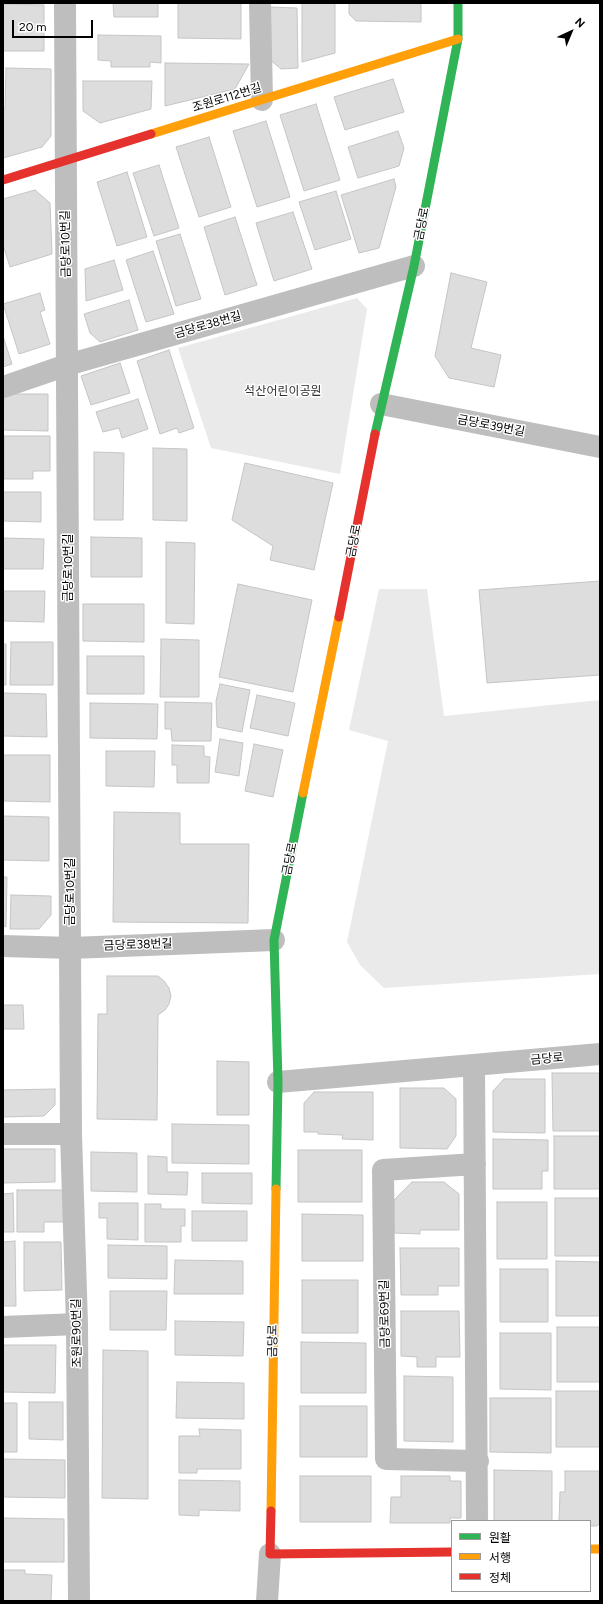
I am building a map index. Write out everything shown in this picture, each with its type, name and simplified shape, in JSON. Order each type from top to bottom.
[{"type":"street","name":"금당로10번길","points":[[65,3],[71,1134]]},
{"type":"street","points":[[260,3],[262,100]]},
{"type":"street","name":"금당로","points":[[267,1601],[270,1554],[278,1082],[274,940],[381,404],[414,266],[458,39],[458,3]]},
{"type":"street","name":"조원로112번길","points":[[3,180],[458,39]]},
{"type":"street","name":"금당로38번길","points":[[3,387],[67,365],[414,266]]},
{"type":"street","name":"금당로39번길","points":[[381,404],[600,447]]},
{"type":"street","name":"금당로38번길","points":[[3,946],[71,948],[274,940]]},
{"type":"street","name":"금당로","points":[[278,1082],[600,1054]]},
{"type":"street","points":[[474,1065],[478,1461],[477,1520]]},
{"type":"street","points":[[3,1134],[71,1134]]},
{"type":"street","name":"조원로90번길","points":[[71,1134],[77,1324],[79,1601]]},
{"type":"street","name":"금당로69번길","points":[[475,1164],[383,1170],[386,1459],[478,1461]]},
{"type":"street","points":[[3,1328],[77,1324]]},
{"type":"street","points":[[270,1554],[451,1552]]},
{"type":"green space","name":"석산어린이공원","points":[[357,298],[367,309],[340,474],[211,448],[178,348]]},
{"type":"green space","points":[[379,589],[427,589],[444,716],[600,700],[600,974],[384,988],[360,965],[347,942],[388,741],[349,730]]},
{"type":"building","points":[[113,3],[158,3],[158,17],[114,17]]},
{"type":"building","points":[[178,3],[241,3],[241,39],[178,38]]},
{"type":"building","points":[[302,3],[335,3],[335,53],[302,62]]},
{"type":"building","points":[[349,3],[421,3],[421,22],[356,21],[349,14]]},
{"type":"building","points":[[3,4],[44,5],[44,51],[3,51]]},
{"type":"building","points":[[269,7],[297,8],[298,68],[281,69],[269,59]]},
{"type":"building","points":[[98,35],[161,36],[161,63],[150,62],[150,67],[111,67],[111,61],[98,60]]},
{"type":"building","points":[[165,63],[249,64],[235,89],[165,106]]},
{"type":"building","points":[[6,68],[51,69],[51,136],[42,147],[3,158],[3,109],[5,109]]},
{"type":"building","points":[[393,79],[404,112],[345,130],[334,97]]},
{"type":"building","points":[[83,81],[152,81],[151,109],[100,123],[83,111]]},
{"type":"building","points":[[316,104],[340,180],[304,191],[280,115]]},
{"type":"building","points":[[266,121],[290,197],[257,207],[233,131]]},
{"type":"building","points":[[398,131],[404,148],[399,166],[358,178],[348,147]]},
{"type":"building","points":[[209,137],[231,207],[199,217],[176,147]]},
{"type":"building","points":[[159,165],[179,228],[154,236],[133,173]]},
{"type":"building","points":[[127,172],[147,237],[117,246],[97,182]]},
{"type":"building","points":[[394,179],[396,187],[379,248],[359,253],[341,195]]},
{"type":"building","points":[[35,190],[50,203],[52,254],[10,267],[3,245],[3,199]]},
{"type":"building","points":[[336,191],[351,239],[315,250],[299,202]]},
{"type":"building","points":[[293,212],[312,269],[274,281],[256,223]]},
{"type":"building","points":[[235,217],[257,285],[225,295],[204,227]]},
{"type":"building","points":[[180,234],[201,299],[176,306],[156,241]]},
{"type":"building","points":[[153,251],[174,314],[146,322],[126,260]]},
{"type":"building","points":[[114,260],[123,290],[86,301],[85,269]]},
{"type":"building","points":[[451,273],[487,282],[471,348],[501,355],[494,387],[449,378],[435,356]]},
{"type":"building","points":[[40,293],[45,310],[40,312],[50,344],[19,354],[3,304]]},
{"type":"building","points":[[129,300],[138,330],[100,342],[90,333],[84,314]]},
{"type":"building","points":[[3,336],[12,364],[3,367]]},
{"type":"building","points":[[169,350],[194,428],[179,433],[177,428],[160,434],[137,361]]},
{"type":"building","points":[[120,363],[130,393],[91,405],[81,376]]},
{"type":"building","points":[[4,394],[48,394],[48,431],[3,430]]},
{"type":"building","points":[[138,399],[148,429],[122,438],[119,428],[103,432],[96,412]]},
{"type":"building","points":[[4,436],[50,436],[50,471],[33,471],[33,479],[4,479]]},
{"type":"building","points":[[153,448],[187,449],[187,521],[153,520]]},
{"type":"building","points":[[94,452],[124,453],[123,520],[94,520]]},
{"type":"building","points":[[245,463],[333,483],[314,570],[270,560],[273,546],[232,520]]},
{"type":"building","points":[[3,492],[41,492],[41,522],[3,521]]},
{"type":"building","points":[[91,537],[142,538],[142,577],[91,577]]},
{"type":"building","points":[[3,538],[44,539],[43,569],[3,569]]},
{"type":"building","points":[[166,542],[195,543],[194,624],[166,623]]},
{"type":"building","points":[[600,581],[600,675],[487,683],[479,590]]},
{"type":"building","points":[[238,584],[312,600],[293,692],[219,677]]},
{"type":"building","points":[[3,591],[45,591],[44,622],[3,621]]},
{"type":"building","points":[[83,604],[144,604],[144,642],[83,641]]},
{"type":"building","points":[[161,639],[199,640],[199,697],[160,697]]},
{"type":"building","points":[[11,642],[53,642],[53,685],[10,685]]},
{"type":"building","points":[[3,644],[6,644],[6,685],[3,685]]},
{"type":"building","points":[[87,656],[144,656],[144,694],[87,694]]},
{"type":"building","points":[[220,684],[250,690],[242,732],[217,727],[216,701]]},
{"type":"building","points":[[3,693],[46,694],[47,737],[3,736]]},
{"type":"building","points":[[257,695],[295,703],[288,736],[250,728]]},
{"type":"building","points":[[165,702],[212,703],[211,741],[172,741],[171,729],[165,729]]},
{"type":"building","points":[[90,703],[158,704],[157,739],[90,738]]},
{"type":"building","points":[[220,739],[243,743],[239,776],[215,772]]},
{"type":"building","points":[[254,744],[283,750],[273,797],[245,791]]},
{"type":"building","points":[[172,745],[204,746],[204,756],[210,757],[209,783],[177,783],[177,765],[172,765]]},
{"type":"building","points":[[106,751],[155,751],[154,787],[106,786]]},
{"type":"building","points":[[3,755],[50,755],[50,802],[3,801]]},
{"type":"building","points":[[114,812],[180,813],[180,844],[249,844],[248,923],[113,922]]},
{"type":"building","points":[[3,816],[49,817],[49,861],[3,860]]},
{"type":"building","points":[[3,877],[7,877],[6,927],[3,926]]},
{"type":"building","points":[[11,895],[51,896],[51,915],[39,929],[10,929]]},
{"type":"building","points":[[107,976],[158,976],[169,988],[171,996],[169,1004],[165,1010],[158,1015],[157,1120],[97,1119],[98,1014],[107,1014]]},
{"type":"building","points":[[3,1005],[23,1005],[24,1029],[3,1029]]},
{"type":"building","points":[[217,1061],[249,1062],[249,1115],[217,1115]]},
{"type":"building","points":[[552,1073],[600,1073],[600,1131],[553,1131]]},
{"type":"building","points":[[504,1079],[545,1079],[545,1133],[493,1132],[493,1091]]},
{"type":"building","points":[[400,1088],[444,1088],[456,1099],[456,1136],[447,1149],[400,1148]]},
{"type":"building","points":[[55,1089],[55,1105],[44,1116],[3,1117],[3,1090]]},
{"type":"building","points":[[314,1092],[373,1092],[373,1140],[342,1139],[343,1135],[304,1132],[304,1103]]},
{"type":"building","points":[[172,1124],[249,1125],[249,1164],[172,1163]]},
{"type":"building","points":[[554,1136],[600,1136],[600,1189],[554,1189]]},
{"type":"building","points":[[493,1139],[548,1140],[548,1171],[542,1171],[542,1189],[493,1189]]},
{"type":"building","points":[[3,1149],[55,1149],[55,1182],[3,1183]]},
{"type":"building","points":[[298,1150],[362,1150],[362,1202],[298,1202]]},
{"type":"building","points":[[91,1152],[137,1153],[137,1192],[91,1191]]},
{"type":"building","points":[[148,1156],[167,1157],[167,1172],[188,1172],[187,1195],[148,1194]]},
{"type":"building","points":[[202,1173],[252,1173],[252,1204],[202,1203]]},
{"type":"building","points":[[412,1182],[444,1182],[459,1194],[459,1230],[420,1230],[420,1234],[394,1233],[394,1200]]},
{"type":"building","points":[[17,1190],[64,1190],[64,1222],[44,1222],[44,1232],[17,1232]]},
{"type":"building","points":[[13,1193],[14,1232],[3,1232],[3,1194]]},
{"type":"building","points":[[555,1198],[600,1198],[600,1256],[555,1256]]},
{"type":"building","points":[[497,1202],[547,1202],[547,1259],[497,1259]]},
{"type":"building","points":[[99,1203],[138,1203],[138,1240],[107,1239],[107,1218],[99,1218]]},
{"type":"building","points":[[145,1204],[161,1204],[161,1209],[185,1209],[185,1226],[181,1226],[181,1242],[145,1242]]},
{"type":"building","points":[[192,1211],[247,1211],[247,1241],[192,1241]]},
{"type":"building","points":[[302,1214],[363,1215],[363,1261],[302,1261]]},
{"type":"building","points":[[15,1241],[16,1306],[3,1306],[3,1242]]},
{"type":"building","points":[[24,1242],[61,1242],[62,1290],[24,1291]]},
{"type":"building","points":[[108,1245],[167,1246],[167,1279],[108,1278]]},
{"type":"building","points":[[400,1248],[459,1248],[459,1286],[438,1286],[438,1295],[401,1295]]},
{"type":"building","points":[[175,1260],[243,1261],[243,1294],[174,1294]]},
{"type":"building","points":[[556,1261],[600,1262],[600,1316],[556,1316]]},
{"type":"building","points":[[500,1269],[548,1269],[548,1322],[500,1322]]},
{"type":"building","points":[[302,1280],[358,1280],[358,1333],[302,1333]]},
{"type":"building","points":[[110,1291],[167,1291],[166,1330],[110,1330]]},
{"type":"building","points":[[401,1311],[459,1311],[460,1357],[436,1357],[436,1367],[417,1367],[417,1357],[401,1356]]},
{"type":"building","points":[[175,1321],[244,1322],[243,1356],[175,1355]]},
{"type":"building","points":[[557,1327],[600,1327],[600,1382],[557,1382]]},
{"type":"building","points":[[500,1333],[551,1333],[551,1390],[500,1389]]},
{"type":"building","points":[[301,1342],[366,1343],[366,1393],[301,1393]]},
{"type":"building","points":[[3,1345],[56,1345],[55,1393],[3,1392]]},
{"type":"building","points":[[103,1350],[148,1351],[148,1499],[102,1498]]},
{"type":"building","points":[[404,1376],[453,1377],[453,1442],[404,1441]]},
{"type":"building","points":[[177,1382],[244,1383],[244,1419],[176,1418]]},
{"type":"building","points":[[556,1391],[600,1391],[600,1447],[556,1447]]},
{"type":"building","points":[[490,1398],[551,1398],[551,1453],[490,1452]]},
{"type":"building","points":[[29,1402],[63,1402],[63,1440],[29,1439]]},
{"type":"building","points":[[3,1403],[17,1403],[17,1452],[3,1452]]},
{"type":"building","points":[[300,1406],[367,1406],[367,1457],[300,1457]]},
{"type":"building","points":[[199,1429],[241,1430],[241,1469],[197,1469],[197,1473],[179,1473],[179,1436],[200,1436]]},
{"type":"building","points":[[3,1459],[65,1460],[65,1498],[3,1497]]},
{"type":"building","points":[[494,1470],[552,1471],[552,1520],[494,1520]]},
{"type":"building","points":[[565,1471],[600,1471],[600,1523],[597,1526],[591,1526],[591,1520],[559,1520],[560,1492],[565,1492]]},
{"type":"building","points":[[300,1476],[371,1476],[371,1522],[300,1522]]},
{"type":"building","points":[[401,1476],[450,1476],[450,1481],[461,1481],[461,1518],[450,1518],[450,1523],[390,1523],[391,1497],[401,1497]]},
{"type":"building","points":[[179,1480],[240,1481],[240,1511],[199,1510],[199,1516],[179,1515]]},
{"type":"building","points":[[3,1518],[64,1519],[64,1562],[3,1562]]},
{"type":"building","points":[[3,1570],[25,1570],[25,1574],[52,1575],[51,1601],[3,1601]]},
{"type":"traffic: fast","points":[[375,434],[414,266],[458,39],[458,3]]},
{"type":"traffic: fast","points":[[276,1189],[278,1082],[274,940],[303,793]]},
{"type":"traffic: slow","points":[[151,134],[458,39]]},
{"type":"traffic: slow","points":[[303,793],[339,617]]},
{"type":"traffic: slow","points":[[271,1511],[276,1189]]},
{"type":"traffic: slow","points":[[591,1549],[600,1549]]},
{"type":"traffic: jam","points":[[3,180],[151,134]]},
{"type":"traffic: jam","points":[[339,617],[375,434]]},
{"type":"traffic: jam","points":[[271,1511],[270,1554],[451,1552]]}]
